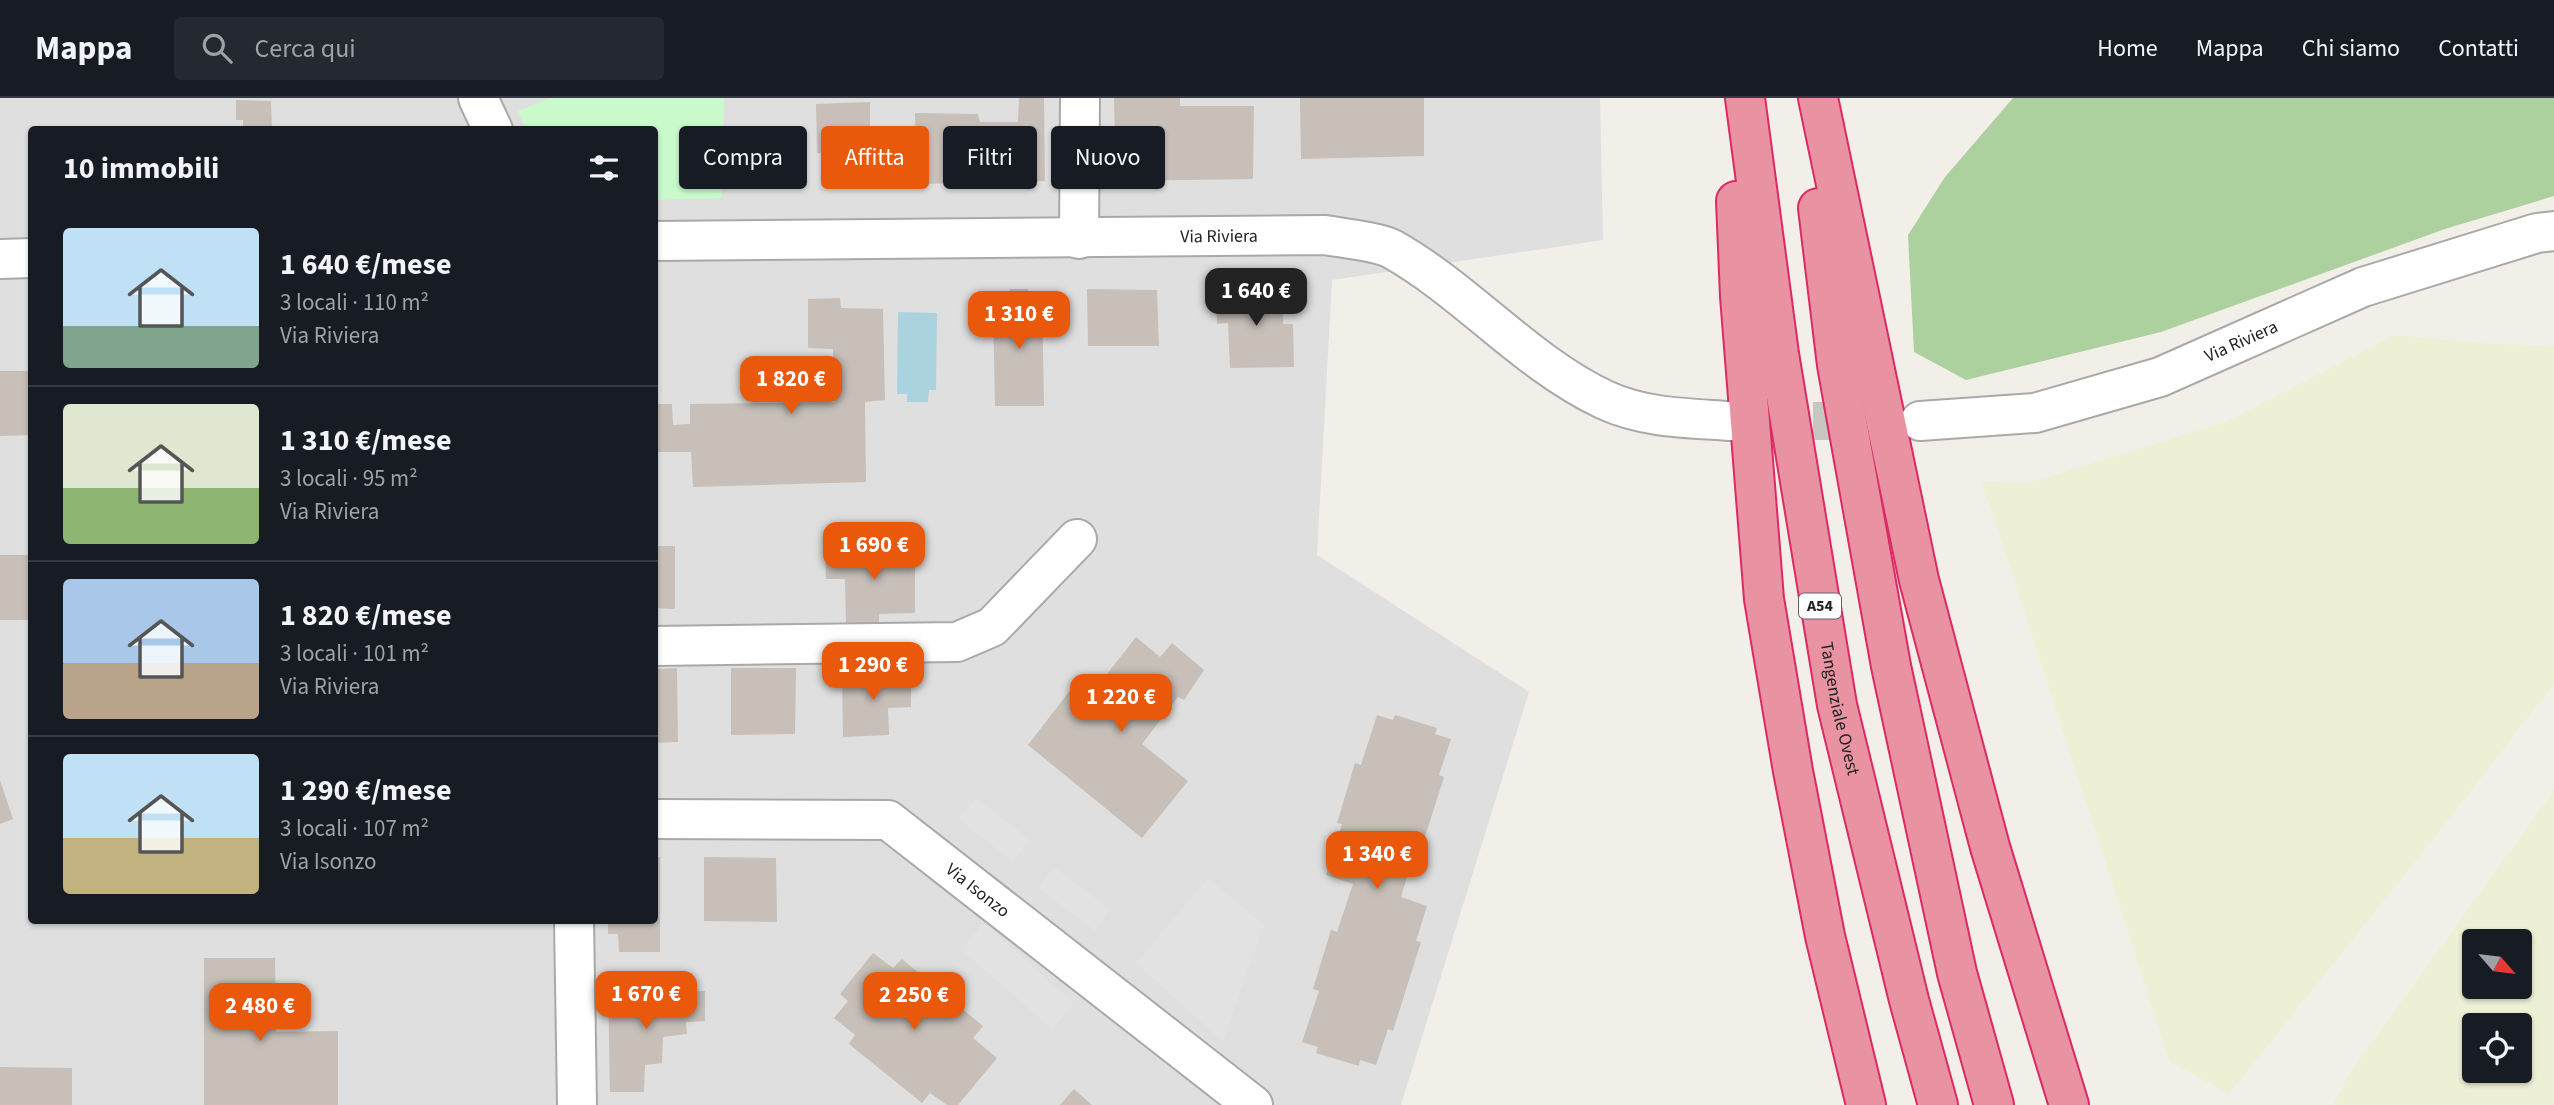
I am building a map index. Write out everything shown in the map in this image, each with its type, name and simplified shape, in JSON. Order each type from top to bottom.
[{"type":"highway","points":[[1731,98],[1740,296],[1764,599],[1825,936],[1866,1105]]},
{"type":"highway","name":"Tangenziale Ovest","points":[[1745,98],[1779,355],[1837,705],[1909,1000],[1938,1105]]},
{"type":"highway","points":[[1805,98],[1837,365],[1891,666],[1957,973],[1994,1105]]},
{"type":"highway","points":[[1818,98],[1919,580],[1990,847],[2069,1105]]},
{"type":"street","points":[[478,98],[491,126]]},
{"type":"street","points":[[1079,239],[1080,98]]},
{"type":"street","name":"Via Riviera","points":[[1920,421],[2035,413],[2160,377],[2363,287],[2537,233],[2554,231]]},
{"type":"street","name":"Via Riviera","points":[[658,241],[1325,235],[1390,248],[1471,304],[1544,362],[1605,400],[1646,414],[1730,421]]},
{"type":"street","points":[[0,259],[28,258]]},
{"type":"street","points":[[658,646],[957,642],[992,627],[1077,539]]},
{"type":"street","name":"Via Isonzo","points":[[658,820],[888,820],[1253,1105]]},
{"type":"street","points":[[574,924],[577,1105]]},
{"type":"shaded area","points":[[0,98],[1600,98],[1603,240],[1332,280],[1317,555],[1529,692],[1401,1105],[0,1105]]},
{"type":"shaded area","points":[[976,798],[1030,840],[1013,862],[959,819]]},
{"type":"shaded area","points":[[1054,867],[1110,909],[1095,931],[1038,888]]},
{"type":"shaded area","points":[[1208,878],[1264,925],[1223,1042],[1136,963]]},
{"type":"shaded area","points":[[984,923],[1074,1003],[1052,1029],[961,949]]},
{"type":"green space","points":[[551,98],[724,98],[723,126],[679,126],[679,189],[721,189],[721,198],[658,200],[658,126],[525,126],[518,111]]},
{"type":"green space","points":[[2013,98],[2554,98],[2554,196],[2445,229],[2161,332],[1966,380],[1914,352],[1908,235],[1945,177]]},
{"type":"green space","points":[[2395,335],[2477,343],[2554,346],[2554,684],[2229,1094],[2170,1062],[1982,481],[2028,483],[2223,423]]},
{"type":"green space","points":[[2554,790],[2554,1105],[2333,1105],[2349,1074]]},
{"type":"water","points":[[898,312],[937,313],[936,390],[929,390],[928,402],[907,402],[907,394],[897,394]]},
{"type":"building","points":[[1019,98],[1044,98],[1045,181],[1037,181],[1037,126],[943,126],[943,183],[929,184],[929,126],[915,126],[915,113],[978,114],[980,122],[1018,122]]},
{"type":"building","points":[[1114,98],[1180,98],[1180,106],[1254,106],[1253,179],[1165,180],[1165,126],[1115,126]]},
{"type":"building","points":[[1300,98],[1424,98],[1424,156],[1301,159]]},
{"type":"building","points":[[236,100],[271,101],[272,126],[243,126],[243,120],[236,120]]},
{"type":"building","points":[[870,102],[870,126],[821,126],[821,153],[817,153],[816,104]]},
{"type":"building","points":[[1010,289],[1028,289],[1029,299],[1042,299],[1044,406],[995,406],[993,308],[998,306],[999,300],[1009,299]]},
{"type":"building","points":[[1087,289],[1157,290],[1159,346],[1088,346]]},
{"type":"building","points":[[1282,289],[1283,324],[1293,324],[1294,367],[1230,368],[1228,323],[1217,324],[1215,290]]},
{"type":"building","points":[[840,298],[841,308],[883,309],[885,400],[865,402],[866,482],[693,487],[691,452],[658,452],[658,404],[672,404],[673,425],[690,424],[690,404],[834,402],[833,349],[808,348],[808,299]]},
{"type":"building","points":[[0,371],[28,371],[28,435],[0,436]]},
{"type":"building","points":[[658,546],[675,546],[675,609],[658,608]]},
{"type":"building","points":[[915,548],[915,613],[879,614],[879,624],[846,625],[845,579],[826,579],[825,549]]},
{"type":"building","points":[[0,555],[28,555],[28,620],[0,620]]},
{"type":"building","points":[[1136,637],[1160,657],[1172,643],[1204,670],[1184,700],[1178,697],[1142,744],[1188,781],[1142,838],[1028,745],[1078,680],[1093,692]]},
{"type":"building","points":[[677,668],[678,742],[658,743],[658,669]]},
{"type":"building","points":[[731,668],[796,668],[795,734],[731,735]]},
{"type":"building","points":[[911,674],[911,707],[888,708],[889,735],[843,737],[842,675]]},
{"type":"building","points":[[1377,715],[1393,720],[1395,715],[1437,728],[1435,734],[1451,739],[1439,775],[1444,777],[1416,865],[1411,864],[1401,897],[1427,906],[1416,941],[1421,942],[1393,1031],[1388,1029],[1376,1065],[1360,1060],[1359,1066],[1316,1053],[1318,1047],[1302,1042],[1319,991],[1313,989],[1331,930],[1337,932],[1353,884],[1326,875],[1342,824],[1337,823],[1355,763],[1361,765]]},
{"type":"building","points":[[0,780],[13,819],[0,824]]},
{"type":"building","points":[[660,857],[660,952],[619,952],[618,934],[608,934],[608,924],[658,924]]},
{"type":"building","points":[[704,857],[776,858],[777,922],[704,921]]},
{"type":"building","points":[[873,953],[893,968],[902,959],[983,1026],[973,1038],[997,1058],[958,1105],[947,1105],[930,1093],[922,1103],[849,1044],[855,1035],[834,1018],[848,1001],[840,994]]},
{"type":"building","points":[[204,958],[275,958],[276,1032],[338,1031],[338,1105],[204,1105]]},
{"type":"building","points":[[705,991],[705,1021],[686,1022],[687,1034],[663,1037],[662,1063],[645,1065],[644,1092],[610,1092],[608,993]]},
{"type":"building","points":[[0,1067],[72,1068],[72,1105],[0,1105]]},
{"type":"building","points":[[1074,1089],[1092,1105],[1060,1105]]},
{"type":"tunnel","points":[[1756,421],[1878,421]]}]
